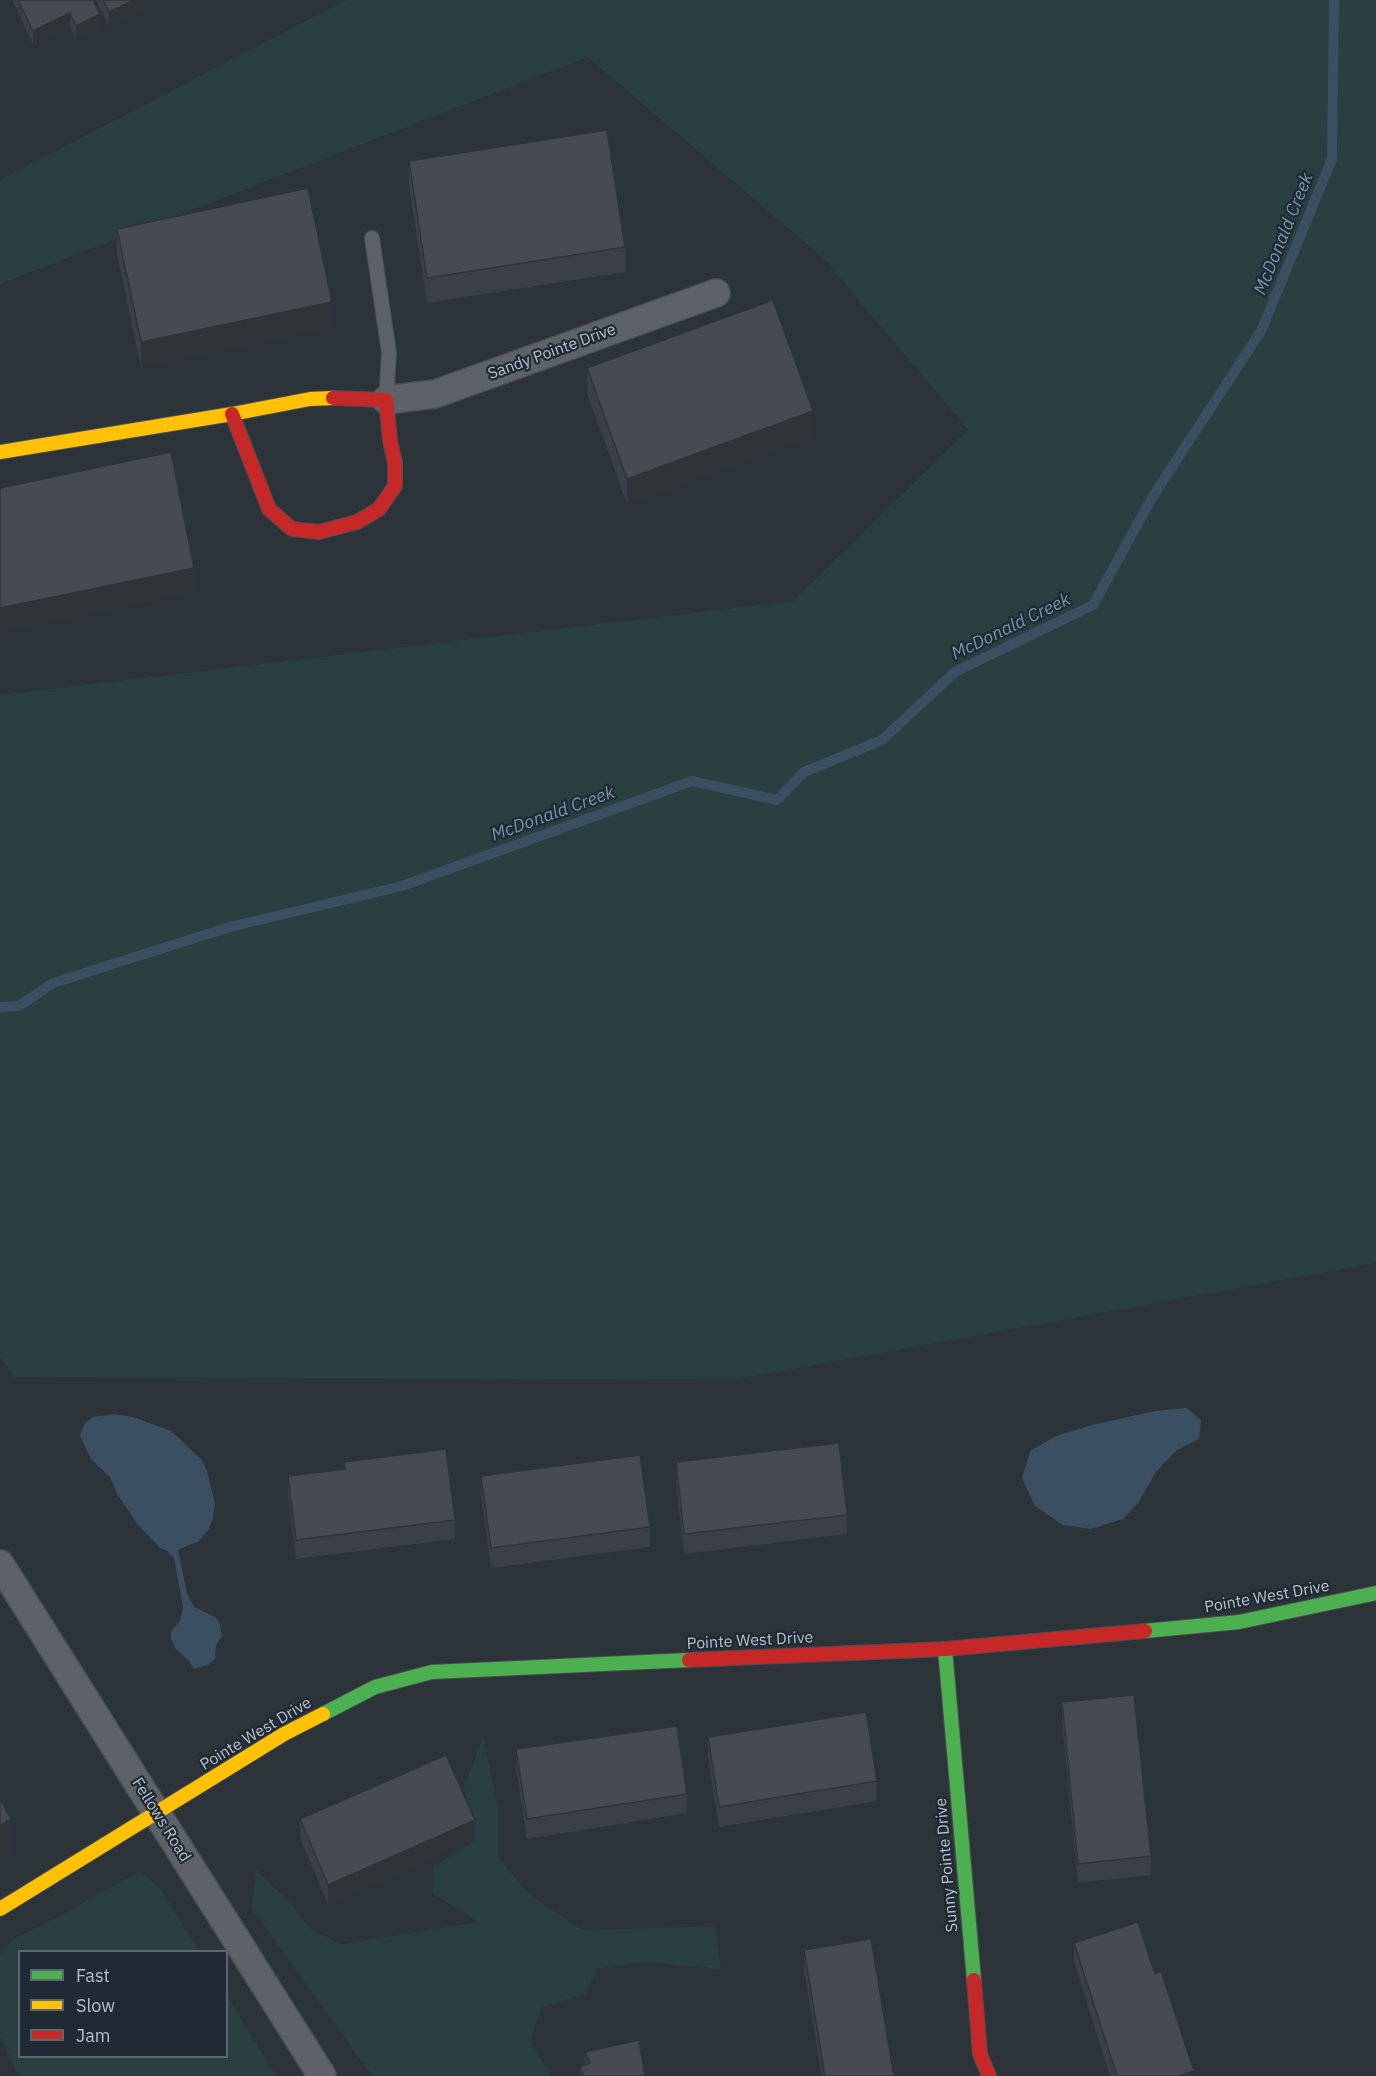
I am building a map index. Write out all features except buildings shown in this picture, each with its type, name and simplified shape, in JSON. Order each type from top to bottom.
[{"type":"street","name":"Sandy Pointe Drive","points":[[0,452],[310,399],[345,397],[386,400],[435,394],[716,293]]},
{"type":"street","points":[[232,414],[269,509],[292,529],[319,532],[357,522],[379,509],[395,486],[395,463],[386,400]]},
{"type":"street","name":"Fellows Road","points":[[0,1564],[322,2076]]},
{"type":"street","name":"Pointe West Drive","points":[[0,1909],[284,1734],[375,1687],[432,1672],[945,1649],[1239,1622],[1376,1593]]},
{"type":"street","name":"Sunny Pointe Drive","points":[[945,1649],[980,2054],[989,2076]]},
{"type":"lane","points":[[372,238],[389,353],[386,400]]},
{"type":"green space","points":[[346,0],[1376,0],[1376,1263],[732,1380],[14,1377],[0,1358],[0,695],[793,601],[968,430],[824,259],[588,57],[0,284],[0,180]]},
{"type":"green space","points":[[483,1736],[498,1808],[498,1857],[531,1896],[582,1930],[715,1926],[721,1969],[646,1962],[597,1969],[586,1994],[541,2007],[530,2040],[551,2076],[372,2076],[252,1909],[256,1870],[291,1903],[310,1929],[342,1944],[479,1922],[433,1894],[433,1867],[475,1840],[464,1787]]},
{"type":"green space","points":[[140,1871],[160,1888],[198,1950],[18,1950],[18,2058],[228,2058],[228,1998],[276,2076],[19,2076],[0,2037],[0,1954],[13,1939]]},
{"type":"water","points":[[1187,1408],[1201,1420],[1199,1439],[1177,1450],[1156,1472],[1138,1503],[1123,1519],[1091,1529],[1063,1525],[1035,1506],[1022,1478],[1030,1451],[1056,1436],[1092,1425],[1155,1411]]},
{"type":"water","points":[[114,1414],[133,1417],[171,1431],[201,1459],[207,1471],[215,1504],[209,1529],[199,1541],[178,1550],[187,1593],[194,1607],[215,1617],[220,1624],[222,1636],[216,1645],[215,1659],[208,1665],[194,1669],[175,1648],[171,1639],[171,1631],[180,1621],[183,1607],[174,1558],[166,1550],[160,1548],[138,1525],[117,1494],[110,1477],[91,1459],[80,1436],[85,1423],[93,1417]]},
{"type":"waterway","name":"McDonald Creek","points":[[0,1007],[19,1006],[53,983],[230,927],[402,886],[692,781],[777,800],[804,772],[882,740],[955,672],[1093,605],[1153,496],[1261,331],[1332,159],[1334,0]]},
{"type":"traffic: fast","points":[[1145,1631],[1239,1622],[1376,1593]]},
{"type":"traffic: fast","points":[[945,1649],[974,1980]]},
{"type":"traffic: fast","points":[[323,1714],[375,1687],[432,1672],[689,1660]]},
{"type":"traffic: slow","points":[[0,452],[310,399],[333,398]]},
{"type":"traffic: slow","points":[[0,1909],[284,1734],[323,1714]]},
{"type":"traffic: jam","points":[[232,414],[269,509],[292,529],[319,532],[357,522],[379,509],[395,486],[395,463],[386,400],[333,398]]},
{"type":"traffic: jam","points":[[689,1660],[945,1649],[1145,1631]]},
{"type":"traffic: jam","points":[[974,1980],[980,2054],[989,2076]]}]
